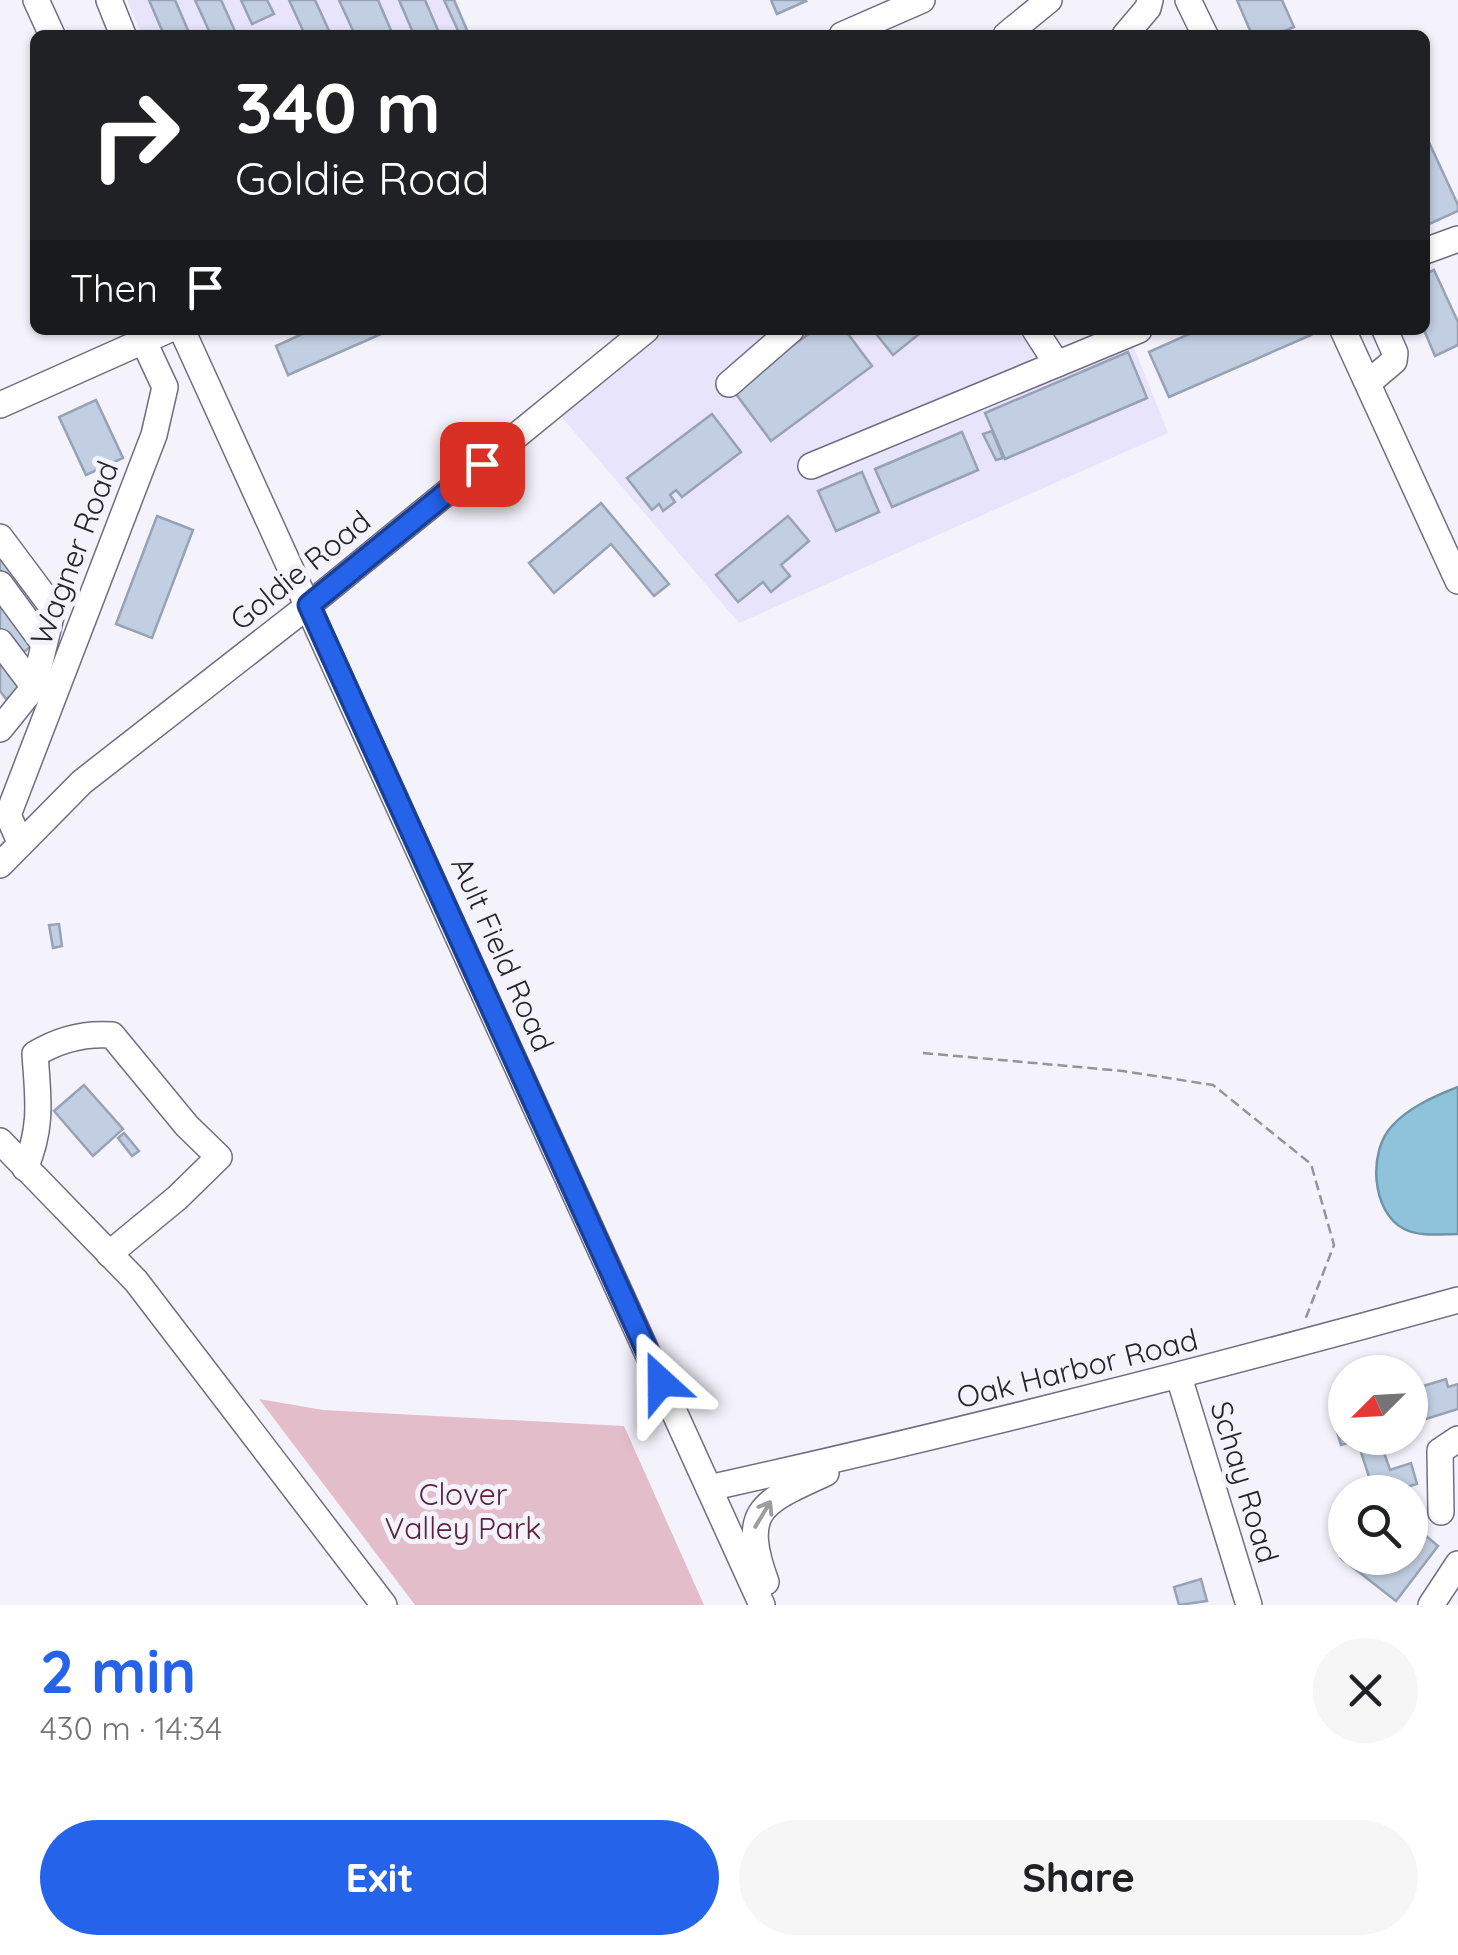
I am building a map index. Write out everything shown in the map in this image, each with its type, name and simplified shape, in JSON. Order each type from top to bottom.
[{"type":"street","points":[[36,0],[50,30]]},
{"type":"street","points":[[109,0],[120,30]]},
{"type":"street","points":[[853,30],[922,0]]},
{"type":"street","points":[[1012,30],[1049,0]]},
{"type":"street","points":[[1188,0],[1203,30]]},
{"type":"street","points":[[1129,30],[1149,4]]},
{"type":"street","points":[[1149,4],[1151,30]]},
{"type":"street","points":[[1430,248],[1458,240]]},
{"type":"street","points":[[0,405],[158,335]]},
{"type":"street","name":"Ault Field Road","points":[[184,335],[762,1605]]},
{"type":"street","name":"Goldie Road","points":[[0,864],[82,782],[309,605],[640,335]]},
{"type":"street","points":[[730,384],[786,335]]},
{"type":"street","points":[[1043,335],[1057,364]]},
{"type":"street","points":[[811,466],[1127,335]]},
{"type":"street","points":[[1345,335],[1458,581]]},
{"type":"street","points":[[1368,383],[1394,360],[1386,335]]},
{"type":"street","name":"Wagner Road","points":[[20,842],[8,815],[154,436],[165,387],[144,342]]},
{"type":"street","points":[[0,536],[53,608],[34,687],[3,717]]},
{"type":"street","points":[[0,584],[44,644]]},
{"type":"street","points":[[0,642],[34,687]]},
{"type":"street","points":[[24,1168],[37,1141],[35,1054],[51,1044],[112,1035],[187,1126],[218,1157],[177,1198],[109,1254]]},
{"type":"street","points":[[0,1141],[136,1282],[384,1605]]},
{"type":"street","name":"Oak Harbor Road","points":[[709,1488],[867,1454],[1179,1377],[1458,1300]]},
{"type":"street","name":"Schay Road","points":[[1179,1377],[1248,1605]]},
{"type":"street","points":[[1441,1512],[1440,1451],[1458,1439]]},
{"type":"street","points":[[774,1605],[754,1541],[766,1503],[867,1454]]},
{"type":"street","points":[[1431,1605],[1458,1564]]},
{"type":"path","points":[[924,1053],[1123,1071],[1213,1085],[1311,1164],[1334,1244],[1296,1345]]},
{"type":"shaded area","points":[[127,0],[456,0],[469,30],[140,30]]},
{"type":"shaded area","points":[[659,335],[1020,335],[1051,374],[1131,340],[1168,433],[739,623],[560,415]]},
{"type":"green space","name":"Clover Valley Park","points":[[259,1399],[323,1410],[624,1426],[704,1605],[415,1605]]},
{"type":"water","points":[[1458,1087],[1458,1234],[1410,1232],[1393,1221],[1379,1196],[1379,1150],[1392,1126],[1406,1113]]},
{"type":"building","points":[[149,0],[175,0],[188,30],[162,30]]},
{"type":"building","points":[[195,0],[221,0],[235,30],[209,30]]},
{"type":"building","points":[[241,0],[267,0],[274,14],[252,24]]},
{"type":"building","points":[[289,0],[315,0],[329,30],[303,30]]},
{"type":"building","points":[[339,0],[378,0],[391,30],[353,30]]},
{"type":"building","points":[[399,0],[425,0],[438,30],[412,30]]},
{"type":"building","points":[[444,0],[454,0],[467,30],[458,30]]},
{"type":"building","points":[[771,0],[805,0],[806,1],[777,14]]},
{"type":"building","points":[[1237,0],[1282,0],[1294,27],[1287,30],[1250,30]]},
{"type":"building","points":[[1430,144],[1458,205],[1458,211],[1430,224]]},
{"type":"building","points":[[1434,270],[1458,322],[1458,345],[1435,356],[1426,335],[1430,335],[1430,272]]},
{"type":"building","points":[[300,335],[379,335],[288,375],[276,346]]},
{"type":"building","points":[[807,335],[849,335],[872,366],[771,441],[733,390]]},
{"type":"building","points":[[877,335],[918,335],[893,355]]},
{"type":"building","points":[[1187,335],[1311,335],[1169,397],[1149,352]]},
{"type":"building","points":[[1128,352],[1147,398],[1005,459],[985,413]]},
{"type":"building","points":[[96,400],[123,458],[86,475],[59,417]]},
{"type":"building","points":[[712,414],[741,452],[682,497],[676,490],[670,495],[675,502],[663,511],[659,504],[652,510],[627,478]]},
{"type":"building","points":[[992,431],[1003,458],[996,460],[983,434]]},
{"type":"building","points":[[962,432],[978,470],[892,507],[875,469]]},
{"type":"building","points":[[862,472],[879,512],[836,531],[818,491]]},
{"type":"building","points":[[601,503],[669,584],[654,596],[611,544],[554,593],[529,563]]},
{"type":"building","points":[[157,516],[193,530],[152,638],[116,624]]},
{"type":"building","points":[[788,516],[809,541],[781,565],[790,576],[771,592],[763,582],[738,602],[716,575]]},
{"type":"building","points":[[0,544],[46,608],[30,620],[0,578]]},
{"type":"building","points":[[0,601],[33,645],[17,657],[0,635]]},
{"type":"building","points":[[0,658],[22,688],[6,699],[0,691]]},
{"type":"building","points":[[59,924],[62,946],[53,948],[49,925]]},
{"type":"building","points":[[84,1085],[123,1129],[93,1156],[54,1111]]},
{"type":"building","points":[[124,1133],[139,1151],[132,1156],[118,1138]]},
{"type":"building","points":[[1446,1379],[1448,1387],[1458,1384],[1458,1409],[1428,1418],[1428,1384]]},
{"type":"building","points":[[1362,1455],[1385,1455],[1390,1470],[1411,1463],[1414,1475],[1368,1475]]},
{"type":"building","points":[[1428,1538],[1438,1546],[1428,1559]]},
{"type":"building","points":[[1363,1575],[1416,1575],[1396,1601]]},
{"type":"building","points":[[1201,1579],[1207,1601],[1179,1605],[1174,1587]]},
{"type":"route","points":[[482,464],[309,605],[661,1382]]}]
